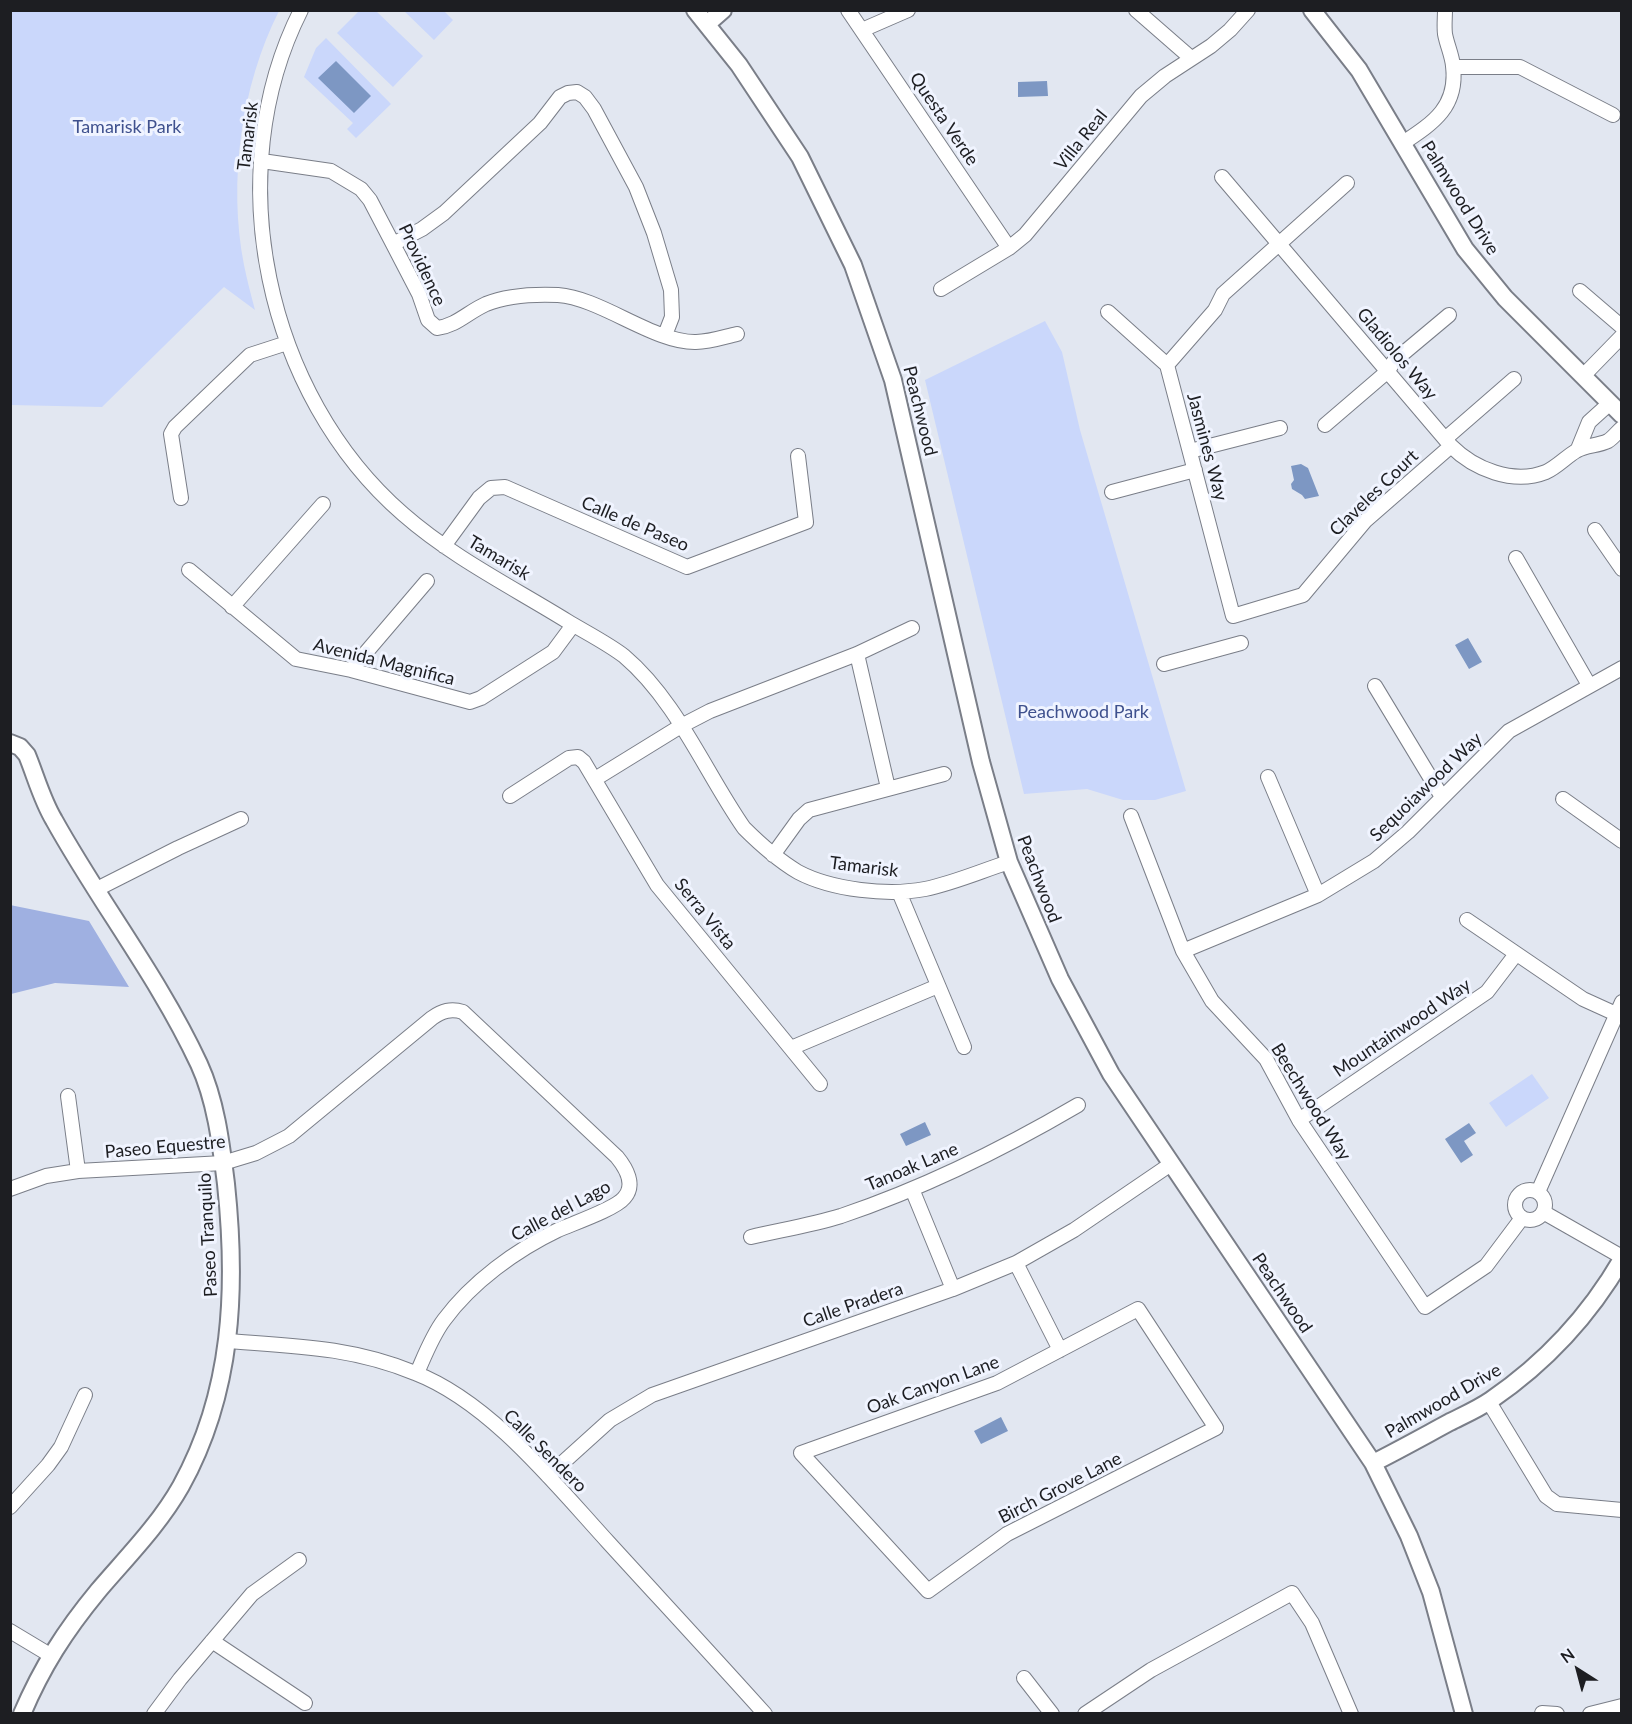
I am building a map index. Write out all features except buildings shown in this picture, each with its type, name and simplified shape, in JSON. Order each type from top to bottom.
[{"type":"street","name":"Tamarisk","points":[[301,10],[276,73],[265,132],[260,220],[263,250],[287,343],[299,373],[339,443],[366,477],[403,514],[444,546],[623,656],[654,687],[744,828],[773,855],[800,873],[830,883],[899,892],[925,889],[1009,862]]},
{"type":"street","name":"Peachwood","points":[[695,10],[739,65],[800,157],[853,265],[893,380],[981,762],[1009,862],[1059,979],[1111,1074],[1373,1463],[1409,1536],[1431,1592],[1464,1713]]},
{"type":"street","points":[[708,24],[723,10]]},
{"type":"street","name":"Questa Verde","points":[[848,10],[1009,248]]},
{"type":"street","points":[[862,30],[908,10]]},
{"type":"street","points":[[1136,10],[1191,58]]},
{"type":"street","name":"Villa Real","points":[[941,289],[1009,248],[1025,235],[1141,96],[1164,76],[1211,46],[1248,10]]},
{"type":"street","name":"Palmwood Drive","points":[[1312,10],[1359,70],[1472,257],[1505,298],[1616,409]]},
{"type":"street","points":[[1403,143],[1436,120],[1445,109],[1451,92],[1453,67],[1445,31],[1444,10]]},
{"type":"street","points":[[1453,67],[1520,67],[1613,115]]},
{"type":"street","points":[[393,244],[422,229],[444,213],[540,123],[560,97],[577,92],[585,97],[594,109],[646,209],[671,290],[672,317],[665,335]]},
{"type":"street","name":"Providence","points":[[262,161],[331,171],[361,189],[370,200],[393,244],[428,320],[437,328],[448,327],[485,304],[512,297],[542,295],[562,296],[584,302],[665,335],[697,342],[737,334]]},
{"type":"street","name":"Gladiolos Way","points":[[1222,177],[1448,442],[1475,464],[1502,474],[1522,477],[1545,473],[1578,449],[1609,440],[1622,428]]},
{"type":"street","points":[[1108,312],[1167,365],[1215,310],[1223,294],[1347,183]]},
{"type":"street","points":[[1580,291],[1622,327]]},
{"type":"street","points":[[1325,425],[1388,371],[1394,361],[1449,315]]},
{"type":"street","points":[[1583,376],[1622,336]]},
{"type":"street","points":[[181,498],[171,434],[175,427],[250,355],[287,343]]},
{"type":"street","name":"Jasmines Way","points":[[1167,365],[1233,616]]},
{"type":"street","name":"Claveles Court","points":[[1233,616],[1303,595],[1365,521],[1514,379]]},
{"type":"street","points":[[1578,449],[1589,422],[1616,409]]},
{"type":"street","points":[[1190,451],[1280,428]]},
{"type":"street","name":"Calle de Paseo","points":[[444,546],[479,498],[491,488],[505,487],[687,567],[806,522],[798,456]]},
{"type":"street","points":[[1112,492],[1195,470]]},
{"type":"street","points":[[232,607],[323,504]]},
{"type":"street","points":[[1595,530],[1622,569]]},
{"type":"street","points":[[1516,558],[1589,685]]},
{"type":"street","name":"Avenida Magnifica","points":[[189,570],[296,659],[351,670],[470,702],[481,698],[553,652],[573,625]]},
{"type":"street","points":[[351,670],[428,581]]},
{"type":"street","points":[[595,779],[681,726],[710,711],[857,654],[912,628]]},
{"type":"street","points":[[1164,664],[1240,643]]},
{"type":"street","points":[[857,654],[888,788]]},
{"type":"street","name":"Sequoiawood Way","points":[[1184,951],[1318,895],[1374,861],[1408,832],[1509,731],[1622,668]]},
{"type":"street","points":[[1375,686],[1442,797]]},
{"type":"street","name":"Paseo Tranquilo","points":[[15,745],[27,755],[54,820],[176,1016],[200,1066],[217,1122],[223,1162],[231,1251],[232,1295],[228,1341],[220,1386],[213,1409],[181,1485],[159,1520],[97,1592],[50,1655],[22,1713]]},
{"type":"street","name":"Serra Vista","points":[[510,796],[569,758],[578,758],[584,762],[657,885],[820,1084]]},
{"type":"street","points":[[773,855],[799,819],[809,810],[944,774]]},
{"type":"street","points":[[1268,777],[1318,895]]},
{"type":"street","points":[[1563,799],[1622,841]]},
{"type":"street","name":"Beechwood Way","points":[[1131,816],[1184,951],[1212,1001],[1266,1059],[1299,1120],[1425,1307],[1486,1266],[1522,1218]]},
{"type":"street","points":[[97,889],[241,819]]},
{"type":"street","points":[[899,892],[964,1047]]},
{"type":"street","points":[[1467,920],[1583,999],[1619,1008],[1538,1192]]},
{"type":"street","name":"Mountainwood Way","points":[[1299,1120],[1487,992],[1516,954]]},
{"type":"street","points":[[791,1048],[938,986]]},
{"type":"street","name":"Paseo Equestre","points":[[10,1190],[46,1176],[223,1162],[256,1153],[289,1136],[432,1018],[443,1011],[455,1010],[470,1017],[617,1157],[628,1175],[630,1187]]},
{"type":"street","points":[[68,1096],[78,1172]]},
{"type":"street","name":"Tanoak Lane","points":[[751,1237],[839,1216],[912,1189],[1018,1140],[1078,1105]]},
{"type":"street","name":"Calle Pradera","points":[[548,1476],[610,1420],[652,1395],[953,1289],[1016,1263],[1074,1230],[1171,1164]]},
{"type":"street","name":"Calle del Lago","points":[[417,1373],[434,1335],[469,1292],[494,1271],[549,1234],[613,1207],[625,1197],[630,1187]]},
{"type":"street","points":[[912,1189],[953,1289]]},
{"type":"street","points":[[1526,1190],[1538,1192],[1545,1201],[1543,1212],[1534,1219],[1522,1218],[1515,1209],[1517,1197],[1526,1190]]},
{"type":"street","points":[[1543,1212],[1622,1258]]},
{"type":"street","name":"Palmwood Drive","points":[[1373,1463],[1489,1401],[1540,1361],[1582,1318],[1622,1258]]},
{"type":"street","points":[[1016,1263],[1060,1350]]},
{"type":"street","name":"Oak Canyon Lane","points":[[928,1590],[801,1453],[997,1383],[1138,1309],[1216,1428]]},
{"type":"street","name":"Calle Sendero","points":[[228,1341],[325,1348],[371,1357],[417,1373],[445,1387],[472,1405],[548,1476],[765,1713]]},
{"type":"street","points":[[10,1508],[61,1447],[85,1395]]},
{"type":"street","points":[[1489,1401],[1546,1496],[1557,1504],[1622,1510]]},
{"type":"street","name":"Birch Grove Lane","points":[[928,1590],[1007,1534],[1216,1428]]},
{"type":"street","points":[[154,1713],[252,1594],[299,1560]]},
{"type":"street","points":[[1085,1713],[1152,1670],[1292,1593],[1312,1623],[1351,1713]]},
{"type":"street","points":[[10,1631],[50,1655]]},
{"type":"street","points":[[212,1641],[305,1703]]},
{"type":"street","points":[[1024,1678],[1052,1713]]},
{"type":"street","points":[[1590,1713],[1622,1706]]},
{"type":"street","points":[[1542,1713],[1557,1713]]},
{"type":"green space","name":"Tamarisk Park","points":[[11,10],[279,11],[255,71],[241,135],[238,168],[239,233],[255,310],[224,287],[102,407],[11,405]]},
{"type":"green space","points":[[359,11],[376,11],[423,56],[393,87],[337,33]]},
{"type":"green space","points":[[404,11],[444,11],[453,20],[434,40]]},
{"type":"green space","points":[[326,38],[391,104],[356,138],[347,129],[353,123],[304,77],[316,48]]},
{"type":"green space","name":"Peachwood Park","points":[[1045,321],[1062,352],[1080,430],[1186,791],[1155,800],[1123,800],[1087,789],[1024,794],[925,380]]},
{"type":"green space","points":[[1532,1074],[1549,1098],[1506,1127],[1489,1103]]},
{"type":"shaded area","points":[[336,61],[371,96],[354,113],[318,78]]},
{"type":"shaded area","points":[[1047,81],[1048,96],[1018,97],[1018,82]]},
{"type":"shaded area","points":[[1301,464],[1308,468],[1319,496],[1305,499],[1292,489],[1291,484],[1294,480],[1291,466]]},
{"type":"shaded area","points":[[1468,638],[1482,662],[1469,669],[1455,645]]},
{"type":"shaded area","points":[[10,905],[89,921],[129,987],[55,983],[11,994]]},
{"type":"shaded area","points":[[925,1122],[931,1135],[906,1146],[900,1134]]},
{"type":"shaded area","points":[[1469,1123],[1476,1133],[1464,1141],[1473,1155],[1461,1163],[1445,1139]]},
{"type":"shaded area","points":[[1001,1417],[1008,1431],[981,1444],[974,1431]]}]
